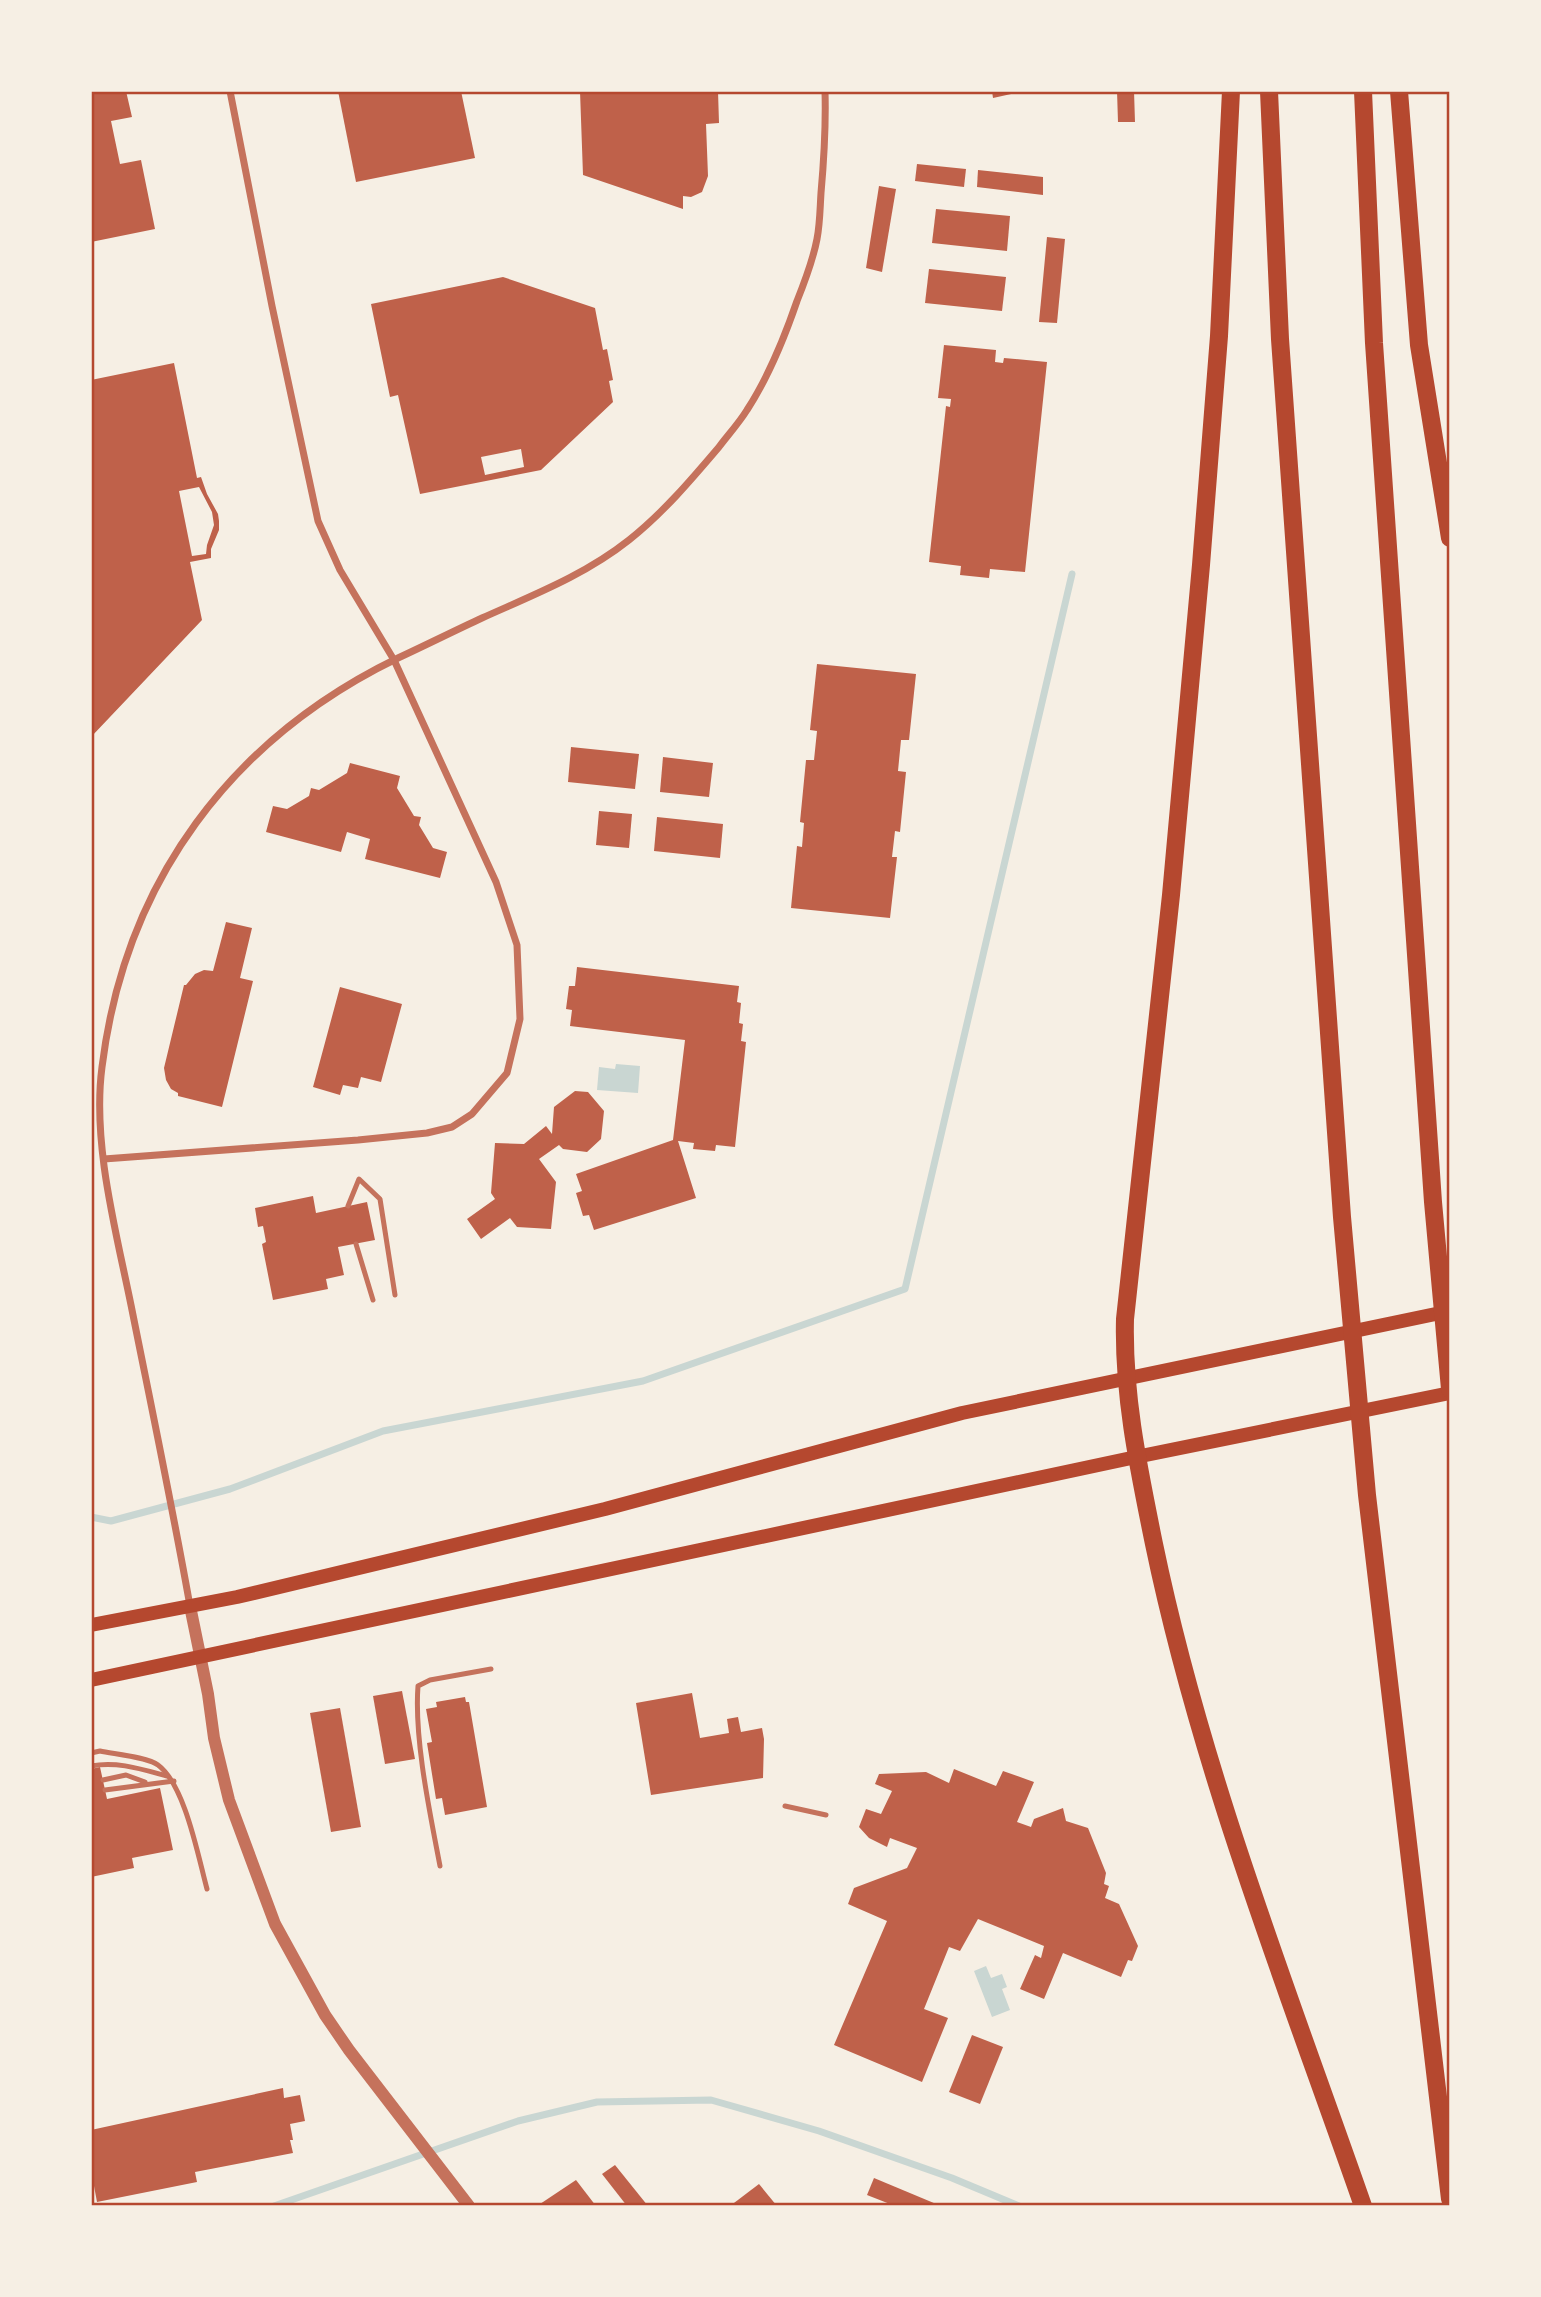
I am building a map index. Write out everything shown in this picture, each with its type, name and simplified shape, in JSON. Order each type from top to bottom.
[{"type":"highway","points":[[1231,91],[1219,336],[1201,565],[1171,895],[1125,1319],[1125,1377],[1136,1457],[1170,1618],[1189,1691],[1256,1903],[1363,2206]]},
{"type":"highway","points":[[1269,91],[1280,339],[1342,1217],[1367,1495],[1450,2199]]},
{"type":"highway","points":[[1363,91],[1374,343],[1432,1189],[1450,1391]]},
{"type":"highway","points":[[1399,91],[1419,345],[1450,538]]},
{"type":"main road","points":[[91,1626],[237,1597],[580,1515],[962,1413],[1450,1311]]},
{"type":"main road","points":[[91,1680],[1450,1391]]},
{"type":"street","points":[[104,1159],[427,1133],[452,1127],[472,1114],[507,1073],[520,1019],[517,944],[490,869],[394,660],[340,570],[318,521],[230,91]]},
{"type":"street","points":[[469,2206],[325,2015],[275,1924],[229,1800],[214,1738],[201,1657],[109,1199],[101,1113],[101,1070],[113,1002],[137,927],[169,863],[222,788],[252,757],[282,731],[347,685],[394,660],[575,576],[626,542],[663,510],[745,414],[783,340],[817,240],[826,139],[825,91]]},
{"type":"lane","points":[[348,1206],[359,1180],[380,1199],[395,1295]]},
{"type":"lane","points":[[356,1244],[373,1300]]},
{"type":"lane","points":[[440,1866],[423,1758],[418,1686],[430,1680],[491,1669]]},
{"type":"lane","points":[[91,1753],[100,1751],[156,1763],[172,1779],[195,1842],[207,1889]]},
{"type":"lane","points":[[91,1766],[104,1763],[130,1766],[172,1779]]},
{"type":"lane","points":[[103,1780],[126,1775],[148,1784]]},
{"type":"lane","points":[[105,1790],[172,1779]]},
{"type":"lane","points":[[785,1807],[825,1815]]},
{"type":"shaded area","points":[[616,1064],[640,1066],[638,1093],[597,1090],[599,1067],[615,1069]]},
{"type":"shaded area","points":[[986,1966],[991,1978],[1002,1974],[1007,1987],[1002,1989],[1010,2010],[992,2017],[974,1971]]},
{"type":"building","points":[[91,91],[126,91],[132,117],[111,121],[120,164],[141,160],[155,229],[91,242]]},
{"type":"building","points":[[338,91],[461,91],[475,158],[356,182]]},
{"type":"building","points":[[580,91],[718,91],[719,123],[706,124],[708,176],[702,192],[691,197],[683,196],[683,209],[583,175]]},
{"type":"building","points":[[992,91],[1020,91],[1020,92],[993,98]]},
{"type":"building","points":[[1117,91],[1134,91],[1135,122],[1118,122]]},
{"type":"building","points":[[917,164],[966,169],[964,187],[915,181]]},
{"type":"building","points":[[978,170],[1043,177],[1043,195],[977,187]]},
{"type":"building","points":[[879,186],[896,189],[882,272],[866,268]]},
{"type":"building","points":[[936,209],[1010,216],[1007,251],[932,243]]},
{"type":"building","points":[[1047,237],[1065,239],[1057,323],[1039,322]]},
{"type":"building","points":[[929,269],[1006,277],[1002,311],[925,303]]},
{"type":"building","points":[[503,277],[595,308],[603,350],[607,349],[613,380],[609,381],[613,402],[541,470],[420,494],[398,395],[390,397],[371,304]],"holes":[[[521,449],[524,467],[485,475],[481,457]]]},
{"type":"building","points":[[944,345],[996,350],[995,362],[1003,363],[1004,358],[1047,362],[1025,572],[990,569],[989,578],[960,575],[961,566],[929,562],[946,406],[950,407],[951,399],[938,398]]},
{"type":"building","points":[[174,363],[197,478],[201,477],[218,514],[219,530],[211,549],[211,558],[190,562],[202,620],[91,737],[91,380]],"holes":[[[199,487],[212,512],[214,525],[206,554],[192,556],[179,491]]]},
{"type":"building","points":[[817,664],[916,674],[909,740],[901,740],[898,771],[906,772],[900,832],[895,831],[892,857],[897,857],[890,918],[791,908],[797,846],[802,847],[804,823],[800,822],[806,760],[814,760],[817,731],[810,730]]},
{"type":"building","points":[[571,747],[639,754],[635,789],[568,782]]},
{"type":"building","points":[[663,757],[713,763],[709,797],[660,792]]},
{"type":"building","points":[[350,763],[400,776],[397,788],[414,816],[421,817],[419,825],[433,848],[447,852],[440,878],[365,859],[370,839],[347,832],[341,852],[266,832],[273,806],[287,809],[309,796],[311,788],[319,790],[347,773]]},
{"type":"building","points":[[599,811],[632,814],[629,848],[596,845]]},
{"type":"building","points":[[657,817],[723,824],[720,858],[654,851]]},
{"type":"building","points":[[226,922],[252,928],[240,978],[253,981],[222,1107],[178,1096],[166,1080],[164,1068],[184,985],[195,974],[204,970],[213,971]]},
{"type":"building","points":[[577,967],[739,986],[739,1023],[743,1024],[741,1041],[746,1042],[735,1147],[716,1145],[715,1151],[693,1149],[694,1143],[678,1141],[696,1198],[594,1230],[589,1215],[583,1216],[576,1193],[582,1191],[576,1174],[673,1140],[685,1040],[570,1026],[572,1010],[566,1009],[569,986],[575,986]]},
{"type":"building","points":[[340,987],[402,1004],[381,1082],[361,1077],[358,1088],[343,1085],[340,1095],[313,1087]]},
{"type":"building","points":[[575,1091],[588,1092],[604,1111],[601,1139],[587,1152],[563,1149],[559,1145],[539,1159],[556,1182],[551,1229],[517,1227],[510,1218],[481,1239],[467,1219],[495,1199],[491,1193],[495,1143],[524,1144],[546,1126],[552,1134],[554,1107]]},
{"type":"building","points":[[313,1196],[316,1213],[367,1202],[375,1240],[338,1247],[344,1275],[326,1279],[328,1289],[273,1300],[262,1244],[266,1242],[263,1226],[258,1227],[255,1208]]},
{"type":"building","points":[[402,1691],[415,1759],[385,1764],[373,1696]]},
{"type":"building","points":[[692,1693],[700,1738],[729,1733],[727,1719],[738,1717],[741,1732],[762,1728],[763,1778],[651,1795],[636,1703]]},
{"type":"building","points":[[465,1697],[466,1702],[469,1702],[487,1807],[445,1815],[442,1798],[436,1799],[427,1743],[432,1742],[426,1709],[437,1707],[436,1702]]},
{"type":"building","points":[[340,1708],[361,1827],[331,1832],[310,1713]]},
{"type":"building","points":[[100,1767],[107,1799],[160,1788],[173,1850],[132,1858],[134,1868],[91,1877],[91,1769]]},
{"type":"building","points":[[954,1769],[996,1786],[1003,1771],[1034,1782],[1017,1822],[1031,1827],[1034,1819],[1063,1808],[1066,1821],[1088,1828],[1106,1873],[1104,1884],[1109,1886],[1105,1898],[1119,1904],[1138,1946],[1121,1977],[1063,1953],[1044,1999],[1020,1989],[1035,1955],[1041,1958],[1044,1946],[978,1919],[960,1951],[949,1947],[924,2009],[948,2018],[922,2082],[834,2045],[887,1921],[848,1904],[854,1888],[907,1868],[917,1848],[890,1838],[887,1847],[869,1838],[859,1827],[866,1809],[881,1814],[892,1791],[875,1784],[879,1774],[926,1772],[949,1783]]},
{"type":"building","points":[[972,2035],[1003,2047],[980,2104],[949,2092]]},
{"type":"building","points":[[283,2088],[284,2098],[300,2095],[305,2121],[290,2124],[293,2153],[195,2172],[197,2182],[97,2202],[91,2170],[91,2130]]},
{"type":"building","points":[[615,2165],[648,2206],[627,2206],[602,2174]]},
{"type":"building","points":[[874,2178],[941,2206],[895,2206],[867,2195]]},
{"type":"building","points":[[576,2180],[596,2206],[541,2206],[540,2204]]},
{"type":"building","points":[[759,2184],[777,2206],[730,2206]]},
{"type":"waterway","points":[[91,1517],[111,1521],[230,1489],[383,1431],[643,1381],[905,1289],[1072,574]]},
{"type":"waterway","points":[[274,2206],[518,2121],[597,2102],[711,2100],[819,2131],[952,2178],[1019,2206]]}]
